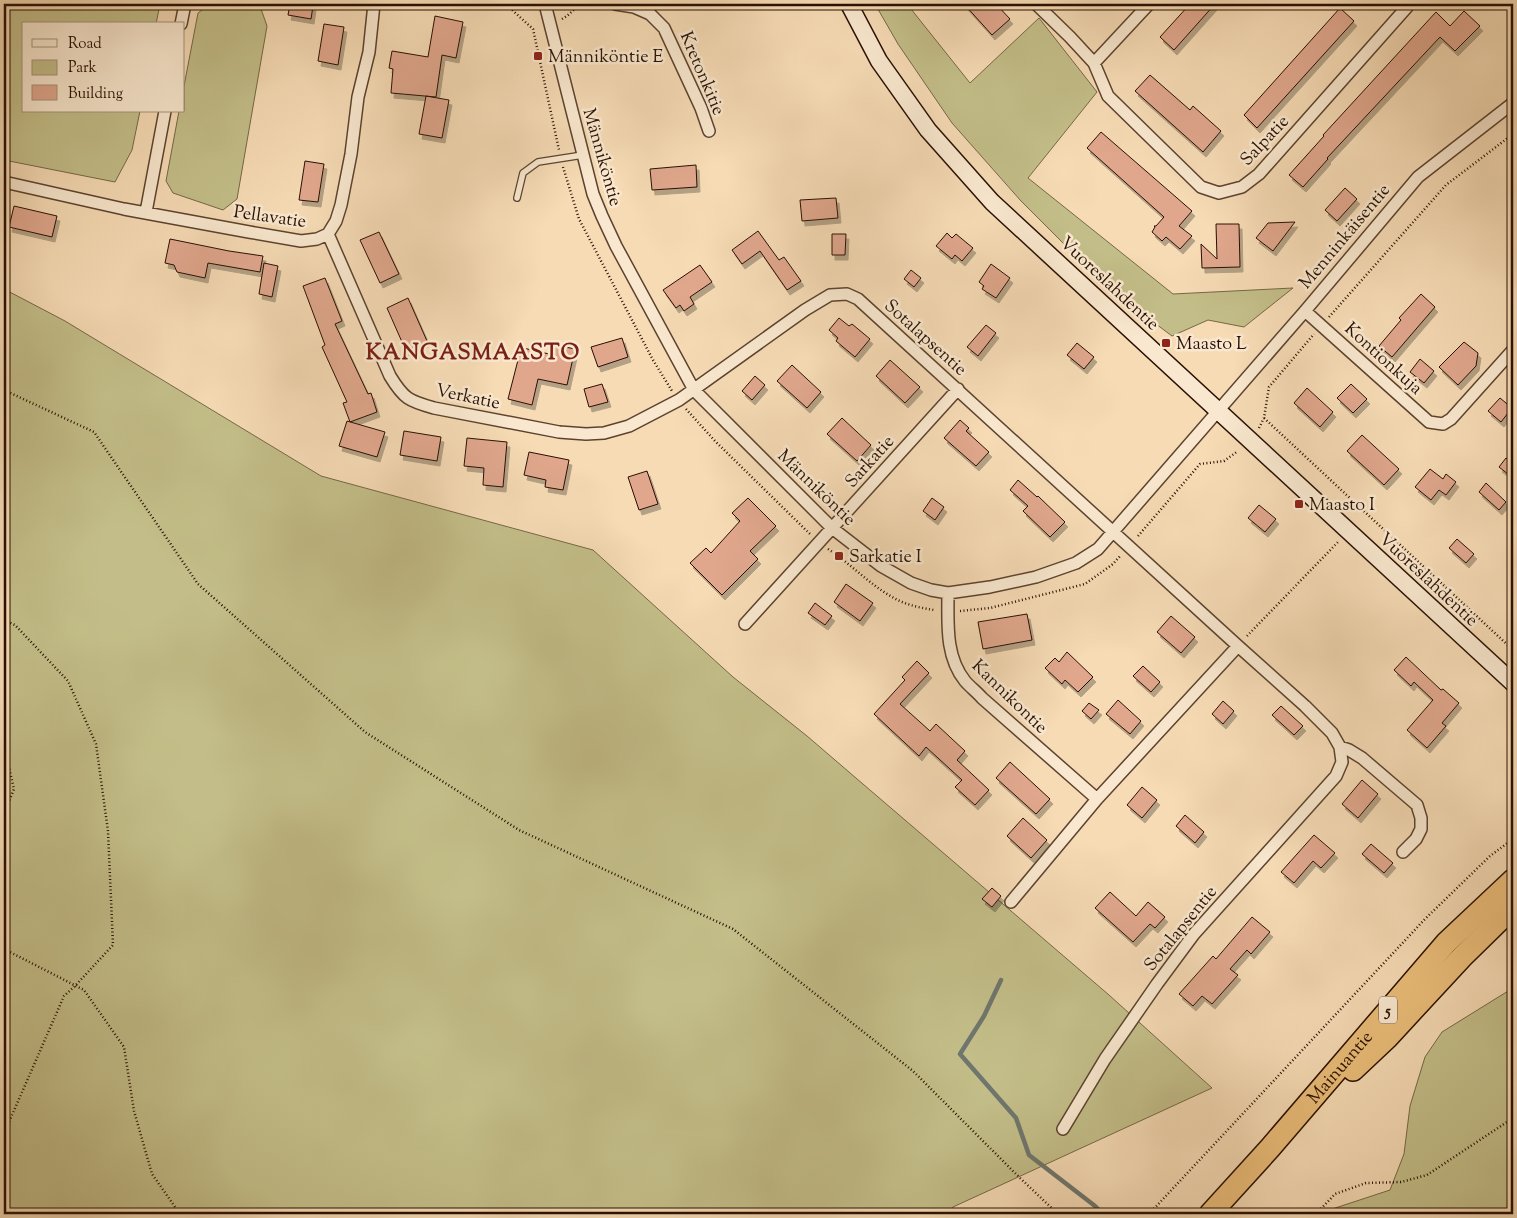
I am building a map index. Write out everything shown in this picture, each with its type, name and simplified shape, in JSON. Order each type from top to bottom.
[{"type":"highway","name":"Mainuantie","points":[[1210,1214],[1270,1148],[1446,943],[1513,880]]},
{"type":"highway","name":"Mainuantie","points":[[1270,1148],[1387,1038],[1461,958],[1513,907]]},
{"type":"street","points":[[181,22],[184,4]]},
{"type":"street","name":"Pellavatie","points":[[4,182],[200,224],[301,241],[316,239],[328,234],[336,221],[341,205],[351,154],[358,97],[369,52],[374,4]]},
{"type":"street","name":"Männiköntie","points":[[545,4],[583,155],[602,216],[616,246],[694,390],[832,528],[881,566],[911,583],[931,590],[948,593],[1027,579],[1076,563],[1098,549],[1114,532],[1218,409]]},
{"type":"street","name":"Kretonkitie","points":[[615,4],[634,7],[650,14],[664,28],[701,108],[708,130]]},
{"type":"street","name":"Vuoreslahdentie","points":[[849,4],[879,61],[928,130],[992,202],[1513,683]]},
{"type":"street","name":"Salpatie","points":[[1036,4],[1094,63],[1108,96],[1200,187],[1219,193],[1242,187],[1259,174],[1407,8],[1408,4]]},
{"type":"street","points":[[1094,63],[1149,4]]},
{"type":"street","name":"Menninkäisentie","points":[[1218,409],[1418,177],[1513,103]]},
{"type":"street","points":[[146,212],[165,112]]},
{"type":"street","name":"Verkatie","points":[[328,234],[390,376],[399,391],[406,398],[416,403],[559,432],[586,434],[604,433],[629,426],[694,390]]},
{"type":"street","name":"Sotalapsentie","points":[[694,390],[805,310],[830,295],[847,294],[858,299],[1305,706],[1332,733],[1340,747],[1342,762],[1336,776],[1194,934],[1156,984],[1105,1059],[1063,1129]]},
{"type":"street","name":"Kontionkuja","points":[[1304,311],[1429,422],[1443,424],[1451,419],[1513,350]]},
{"type":"street","name":"Sarkatie","points":[[745,624],[958,389]]},
{"type":"street","name":"Kannikontie","points":[[948,593],[951,654],[965,681],[1097,799]]},
{"type":"street","points":[[1011,902],[1097,799],[1238,646]]},
{"type":"street","points":[[1340,747],[1362,758],[1417,806],[1421,818],[1421,829],[1416,839],[1403,852]]},
{"type":"lane","points":[[517,198],[523,173],[538,162],[583,155]]},
{"type":"path","points":[[663,377],[679,400],[715,441],[819,543],[839,556],[871,583],[894,599],[920,608],[948,612],[990,608],[1085,584],[1113,564],[1200,464],[1224,461],[1249,439],[1261,426],[1270,387],[1321,326],[1446,185],[1513,134]]},
{"type":"path","points":[[4,390],[94,432],[198,584],[365,732],[519,830],[733,929],[913,1070],[1058,1214]]},
{"type":"path","points":[[1264,418],[1513,650]]},
{"type":"path","points":[[1238,646],[1348,531]]},
{"type":"path","points":[[4,620],[15,625],[68,681],[96,744],[108,831],[113,945],[64,996],[9,1122],[4,1138]]},
{"type":"path","points":[[4,758],[7,760],[14,789],[4,814]]},
{"type":"path","points":[[1149,1214],[1425,918],[1490,856],[1513,839]]},
{"type":"path","points":[[4,950],[84,990],[124,1047],[134,1111],[152,1174],[180,1214]]},
{"type":"path","points":[[1316,1214],[1335,1194],[1366,1183],[1401,1182],[1427,1175],[1513,1118]]},
{"type":"green space","points":[[4,4],[160,4],[156,22],[22,22],[22,112],[140,112],[132,150],[115,182],[4,160]]},
{"type":"green space","points":[[210,4],[260,6],[267,26],[237,199],[223,210],[173,193],[166,181],[179,112],[185,112],[185,81],[198,13]]},
{"type":"green space","points":[[875,4],[907,4],[970,83],[1039,18],[1097,92],[1028,178],[1173,294],[1293,288],[1244,327],[1208,320],[1172,336],[1109,289],[1021,201],[952,123],[898,44]]},
{"type":"green space","points":[[4,289],[65,321],[321,476],[593,550],[733,677],[807,736],[1109,995],[1212,1088],[953,1207],[946,1214],[4,1214]]},
{"type":"green space","points":[[1513,988],[1513,1214],[1317,1214],[1390,1190],[1404,1154],[1410,1106],[1425,1057],[1442,1032]]},
{"type":"building","points":[[290,4],[313,6],[311,19],[288,15]]},
{"type":"building","points":[[964,4],[996,4],[1010,19],[992,35]]},
{"type":"building","points":[[1190,4],[1215,4],[1174,50],[1160,37]]},
{"type":"building","points":[[1340,8],[1354,21],[1257,128],[1244,115]]},
{"type":"building","points":[[1464,11],[1480,26],[1455,51],[1440,37],[1327,158],[1303,187],[1289,175],[1323,135],[1436,12],[1450,26]]},
{"type":"building","points":[[435,16],[463,22],[456,58],[442,55],[436,97],[391,93],[393,69],[389,68],[392,51],[428,57]]},
{"type":"building","points":[[324,24],[344,27],[338,65],[318,61]]},
{"type":"building","points":[[1150,75],[1190,110],[1193,106],[1221,131],[1203,152],[1135,91]]},
{"type":"building","points":[[426,96],[449,100],[442,138],[419,134]]},
{"type":"building","points":[[1101,132],[1192,211],[1179,226],[1192,236],[1180,249],[1166,237],[1162,241],[1152,232],[1154,226],[1164,217],[1087,148]]},
{"type":"building","points":[[305,161],[324,164],[318,202],[299,200]]},
{"type":"building","points":[[696,165],[697,187],[652,190],[650,169]]},
{"type":"building","points":[[1345,188],[1357,199],[1337,221],[1325,210]]},
{"type":"building","points":[[836,198],[838,218],[802,221],[800,200]]},
{"type":"building","points":[[14,206],[57,216],[52,237],[9,227]]},
{"type":"building","points":[[1295,222],[1273,251],[1256,238],[1268,223]]},
{"type":"building","points":[[1216,224],[1239,224],[1240,267],[1202,268],[1201,244],[1217,259]]},
{"type":"building","points":[[758,231],[779,260],[784,257],[801,281],[787,290],[760,251],[742,264],[732,250]]},
{"type":"building","points":[[379,232],[399,274],[380,283],[360,240]]},
{"type":"building","points":[[947,233],[952,238],[956,234],[973,248],[962,261],[955,255],[952,259],[936,246]]},
{"type":"building","points":[[832,234],[846,234],[845,255],[832,255]]},
{"type":"building","points":[[170,239],[263,256],[260,272],[208,263],[205,278],[177,272],[174,265],[165,263]]},
{"type":"building","points":[[264,263],[278,266],[272,297],[259,294]]},
{"type":"building","points":[[991,264],[1010,278],[996,298],[982,289],[984,286],[979,282]]},
{"type":"building","points":[[700,265],[712,282],[690,297],[694,304],[684,311],[680,305],[676,308],[663,290]]},
{"type":"building","points":[[911,270],[921,278],[914,287],[904,279]]},
{"type":"building","points":[[325,278],[342,321],[335,324],[368,394],[371,393],[377,412],[350,422],[343,403],[347,402],[322,347],[325,345],[303,286]]},
{"type":"building","points":[[1421,294],[1435,307],[1392,357],[1379,346],[1401,320],[1399,318]]},
{"type":"building","points":[[408,298],[427,341],[406,351],[387,308]]},
{"type":"building","points":[[839,318],[849,326],[852,324],[870,339],[855,357],[836,341],[838,338],[829,330]]},
{"type":"building","points":[[986,325],[996,333],[978,356],[967,347]]},
{"type":"building","points":[[622,338],[628,357],[598,367],[591,347]]},
{"type":"building","points":[[1464,342],[1478,353],[1476,366],[1458,385],[1439,367]]},
{"type":"building","points":[[1077,343],[1094,357],[1084,369],[1067,355]]},
{"type":"building","points":[[551,344],[575,349],[567,385],[538,379],[532,405],[508,399],[518,360],[516,360],[519,347],[549,354]]},
{"type":"building","points":[[1420,359],[1434,371],[1424,383],[1410,372]]},
{"type":"building","points":[[890,360],[920,387],[905,403],[876,376]]},
{"type":"building","points":[[792,365],[821,392],[807,408],[777,381]]},
{"type":"building","points":[[755,376],[765,385],[752,400],[742,391]]},
{"type":"building","points":[[602,384],[608,402],[589,407],[584,389]]},
{"type":"building","points":[[1351,384],[1367,399],[1353,413],[1337,398]]},
{"type":"building","points":[[1307,388],[1333,412],[1320,427],[1294,403]]},
{"type":"building","points":[[1500,398],[1512,408],[1501,422],[1488,411]]},
{"type":"building","points":[[842,418],[871,445],[857,461],[827,434]]},
{"type":"building","points":[[960,420],[969,428],[966,431],[989,452],[976,466],[944,438]]},
{"type":"building","points":[[347,421],[385,432],[377,457],[339,446]]},
{"type":"building","points":[[404,431],[441,437],[437,461],[400,455]]},
{"type":"building","points":[[1362,435],[1399,469],[1384,485],[1347,451]]},
{"type":"building","points":[[467,438],[507,442],[503,487],[483,485],[484,468],[464,466]]},
{"type":"building","points":[[529,452],[569,460],[563,490],[545,487],[546,480],[524,475]]},
{"type":"building","points":[[1506,458],[1513,463],[1513,478],[1499,467]]},
{"type":"building","points":[[1430,469],[1443,479],[1446,474],[1456,482],[1446,495],[1439,490],[1431,500],[1415,487]]},
{"type":"building","points":[[647,471],[658,504],[639,510],[628,477]]},
{"type":"building","points":[[1018,480],[1065,522],[1050,537],[1023,511],[1028,506],[1010,490]]},
{"type":"building","points":[[1486,483],[1506,502],[1499,510],[1479,492]]},
{"type":"building","points":[[748,498],[776,526],[750,551],[758,559],[722,595],[690,563],[706,548],[711,553],[740,521],[732,513]]},
{"type":"building","points":[[932,498],[944,507],[935,520],[923,511]]},
{"type":"building","points":[[1259,505],[1276,519],[1265,532],[1248,518]]},
{"type":"building","points":[[1457,539],[1474,554],[1466,563],[1449,548]]},
{"type":"building","points":[[846,584],[873,603],[860,621],[834,602]]},
{"type":"building","points":[[815,603],[832,616],[825,625],[808,613]]},
{"type":"building","points":[[1027,614],[1032,640],[983,649],[978,622]]},
{"type":"building","points":[[1171,616],[1195,637],[1181,653],[1157,632]]},
{"type":"building","points":[[1067,652],[1093,677],[1078,692],[1065,680],[1062,684],[1045,668],[1055,658],[1059,662]]},
{"type":"building","points":[[1406,657],[1441,690],[1443,689],[1459,703],[1442,723],[1446,726],[1427,748],[1407,730],[1433,700],[1414,682],[1411,686],[1394,670]]},
{"type":"building","points":[[917,661],[929,673],[900,704],[930,731],[936,724],[965,751],[957,760],[989,790],[975,805],[955,787],[962,780],[926,747],[919,756],[874,714],[905,680],[902,677]]},
{"type":"building","points":[[1143,666],[1160,682],[1151,692],[1133,676]]},
{"type":"building","points":[[1118,700],[1141,721],[1130,734],[1106,714]]},
{"type":"building","points":[[1223,701],[1234,711],[1223,724],[1212,714]]},
{"type":"building","points":[[1089,703],[1099,710],[1091,719],[1082,711]]},
{"type":"building","points":[[1281,706],[1303,726],[1294,735],[1272,715]]},
{"type":"building","points":[[1010,762],[1050,799],[1036,814],[996,778]]},
{"type":"building","points":[[1362,780],[1378,794],[1358,818],[1342,804]]},
{"type":"building","points":[[1142,787],[1157,800],[1142,818],[1127,805]]},
{"type":"building","points":[[1185,815],[1204,832],[1195,843],[1176,826]]},
{"type":"building","points":[[1023,818],[1047,840],[1031,858],[1007,836]]},
{"type":"building","points":[[1314,835],[1335,853],[1321,868],[1313,861],[1294,883],[1281,872]]},
{"type":"building","points":[[1371,844],[1393,863],[1384,873],[1362,854]]},
{"type":"building","points":[[992,888],[1001,896],[992,907],[982,899]]},
{"type":"building","points":[[1110,892],[1136,916],[1148,902],[1165,917],[1155,928],[1150,924],[1133,942],[1095,908]]},
{"type":"building","points":[[1252,917],[1270,932],[1251,954],[1247,950],[1230,969],[1238,975],[1212,1004],[1202,996],[1193,1006],[1179,994],[1213,956],[1216,959]]},
{"type":"waterway","points":[[1001,980],[984,1016],[960,1054],[1016,1118],[1029,1155],[1103,1214]]},
{"type":"place","name":"Männiköntie E","points":[[538,56]]},
{"type":"place","name":"Maasto L","points":[[1166,343]]},
{"type":"place","name":"Maasto I","points":[[1299,504]]},
{"type":"place","name":"Sarkatie I","points":[[839,556]]},
{"type":"district","name":"KANGASMAASTO","points":[[473,351]]}]
